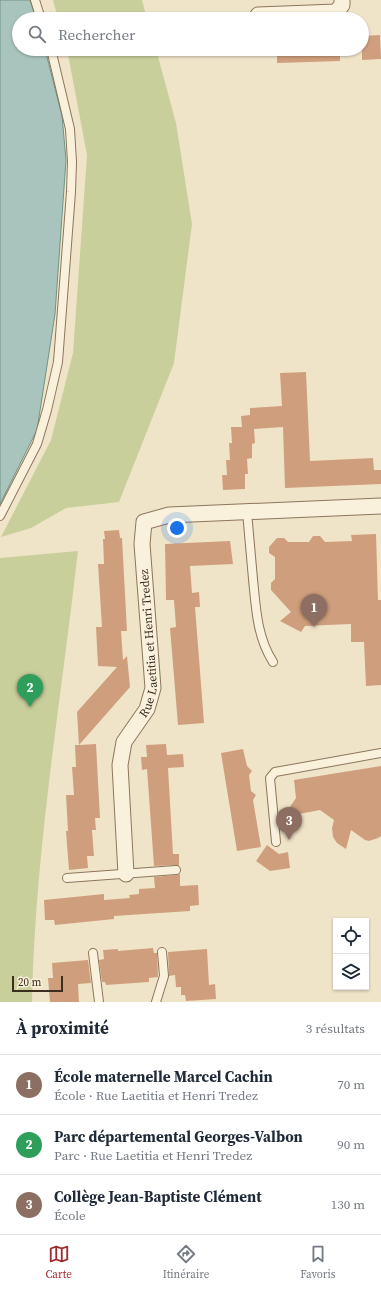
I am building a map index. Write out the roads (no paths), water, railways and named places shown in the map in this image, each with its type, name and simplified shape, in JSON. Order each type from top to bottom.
[{"type":"street","points":[[336,12],[342,6],[342,0]]},
{"type":"street","name":"Rue Laetitia et Henri Tredez","points":[[126,874],[120,765],[124,742],[147,709],[153,688],[142,544],[144,522],[169,515],[381,506]]},
{"type":"lane","points":[[35,0],[39,12]]},
{"type":"lane","points":[[0,516],[37,444],[48,410],[58,362],[72,162],[70,129],[53,56]]},
{"type":"lane","points":[[247,512],[257,620],[262,640],[267,653],[273,662]]},
{"type":"lane","points":[[276,842],[270,778],[275,772],[381,753]]},
{"type":"lane","points":[[67,878],[176,870]]},
{"type":"lane","points":[[156,1002],[164,976],[162,952]]},
{"type":"lane","points":[[93,953],[99,1002]]},
{"type":"water","points":[[0,0],[30,0],[34,12],[12,12],[12,56],[47,56],[62,116],[66,160],[55,314],[37,430],[0,504]]},
{"type":"place","name":"École maternelle Marcel Cachin","points":[[314,627]]},
{"type":"place","name":"Parc départemental Georges-Valbon","points":[[30,707]]},
{"type":"place","name":"Collège Jean-Baptiste Clément","points":[[289,840]]}]
